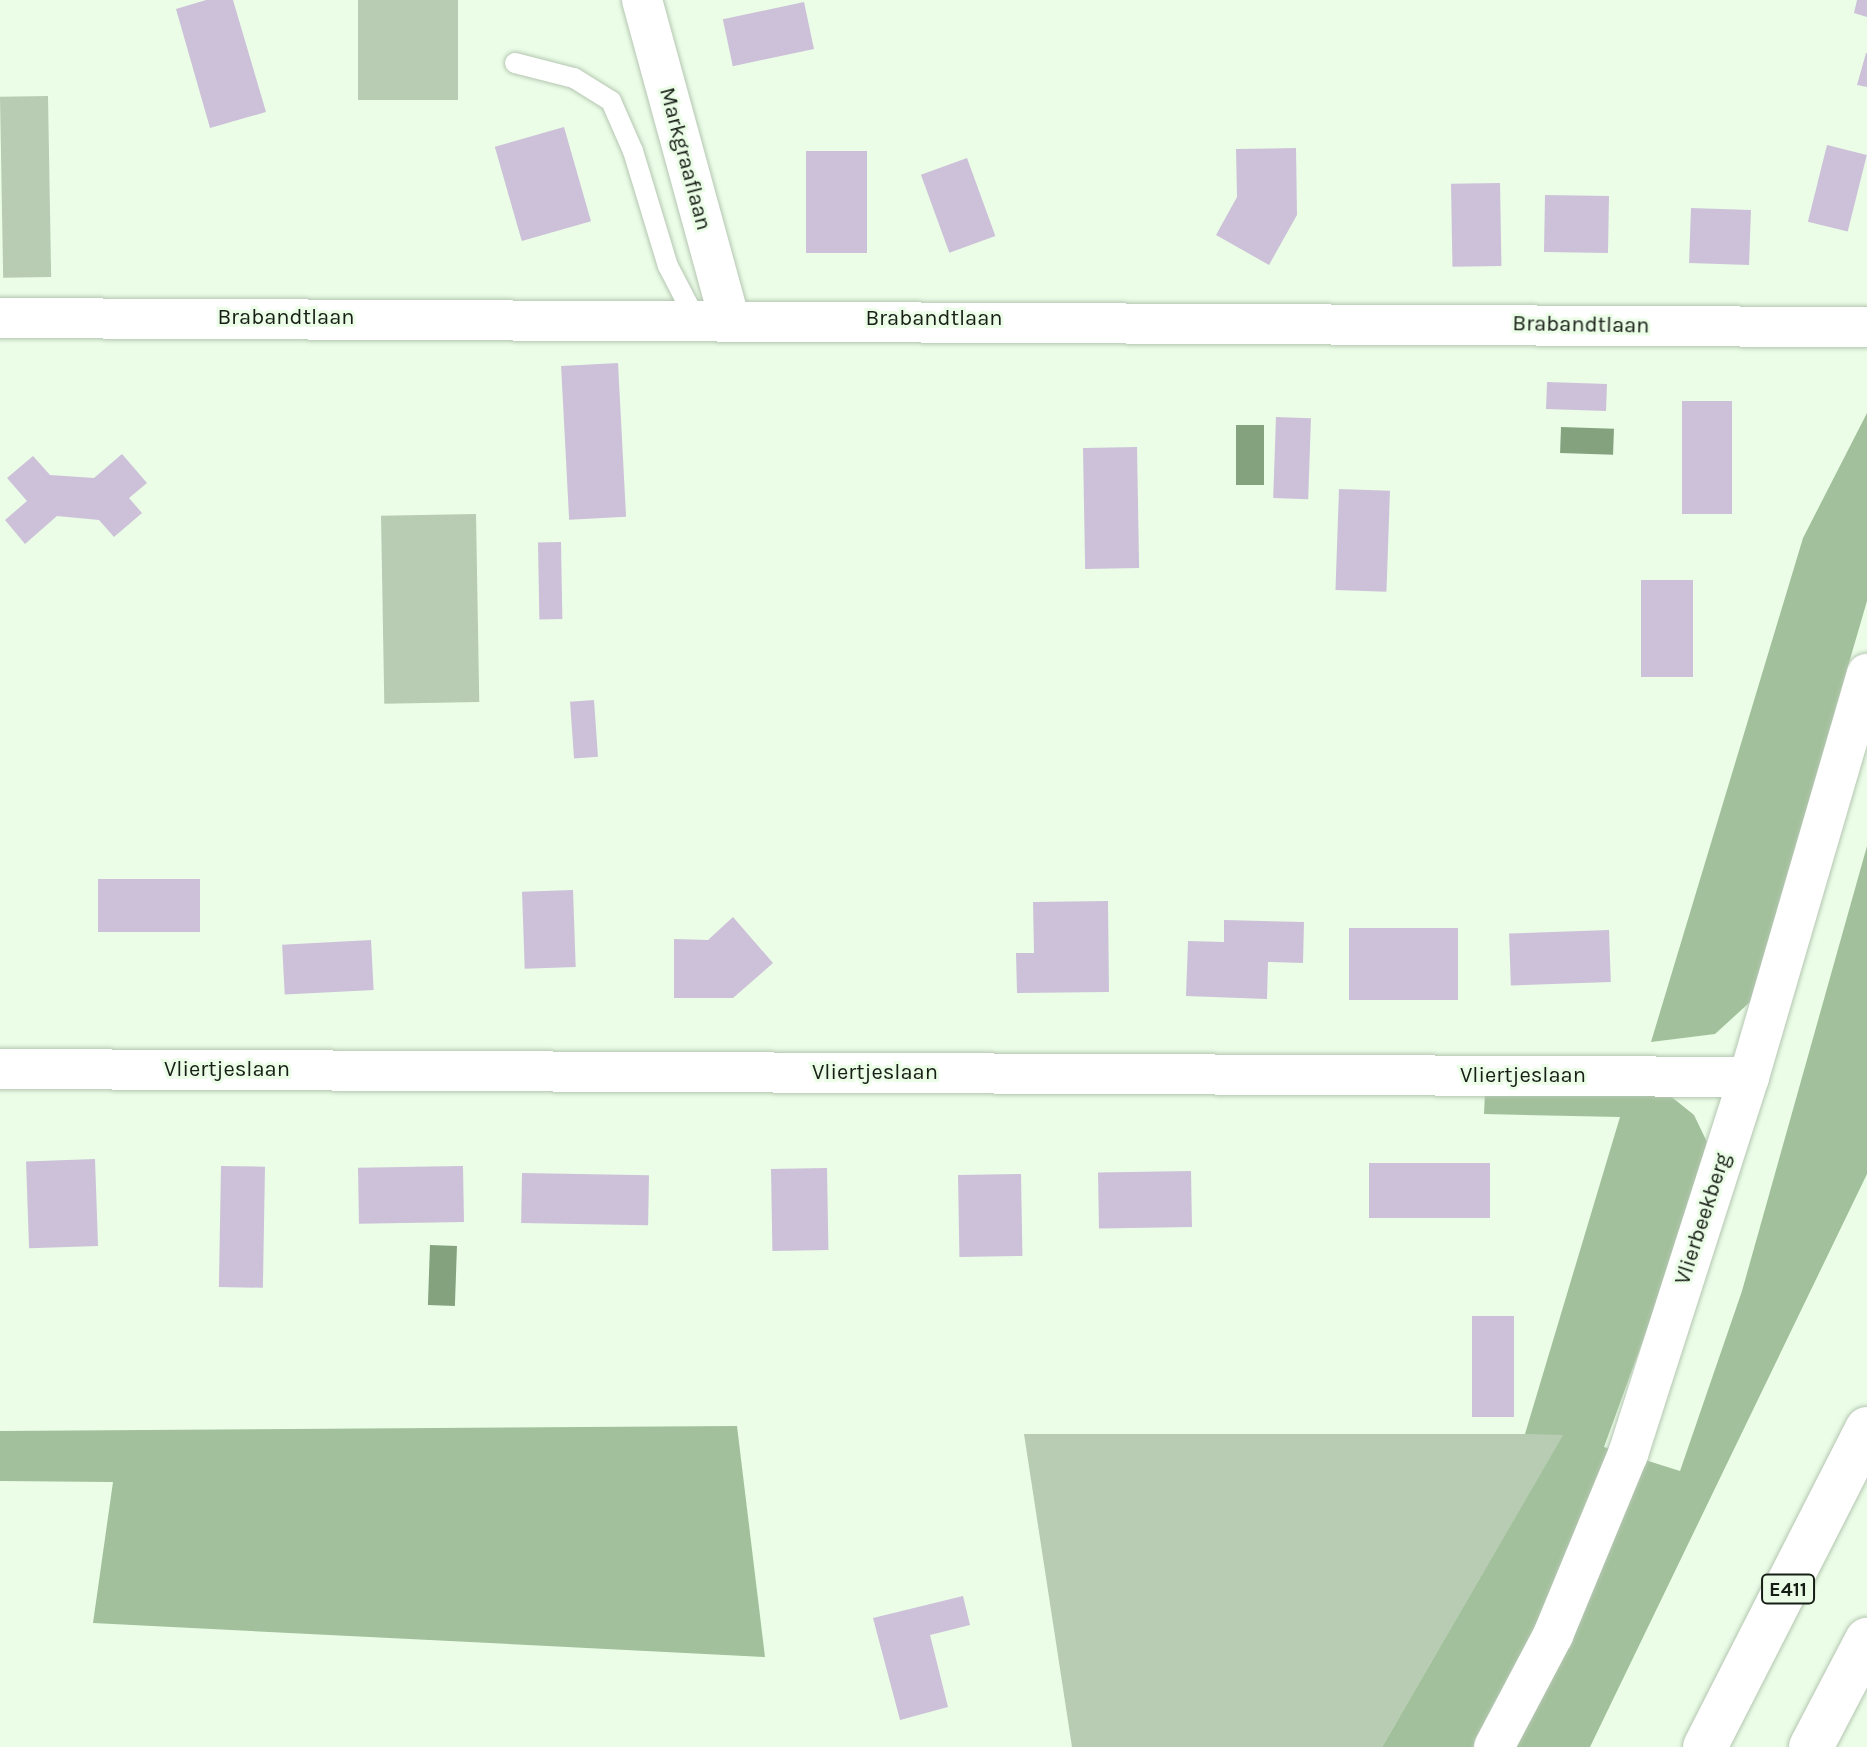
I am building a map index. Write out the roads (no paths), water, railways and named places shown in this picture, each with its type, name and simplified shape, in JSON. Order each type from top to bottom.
[{"type":"highway","name":"E411","points":[[1705,1747],[1867,1429]]},
{"type":"highway","points":[[1811,1747],[1867,1640]]},
{"type":"street","name":"Markgraaflaan","points":[[642,0],[712,318]]},
{"type":"street","name":"Brabandtlaan","points":[[0,318],[712,318],[1867,327]]},
{"type":"street","name":"Vlierbeekberg","points":[[1494,1747],[1553,1635],[1628,1454],[1749,1077],[1867,674]]},
{"type":"street","name":"Vliertjeslaan","points":[[0,1069],[1749,1077]]},
{"type":"lane","points":[[515,63],[574,78],[611,101],[633,151],[668,266],[712,318]]}]
